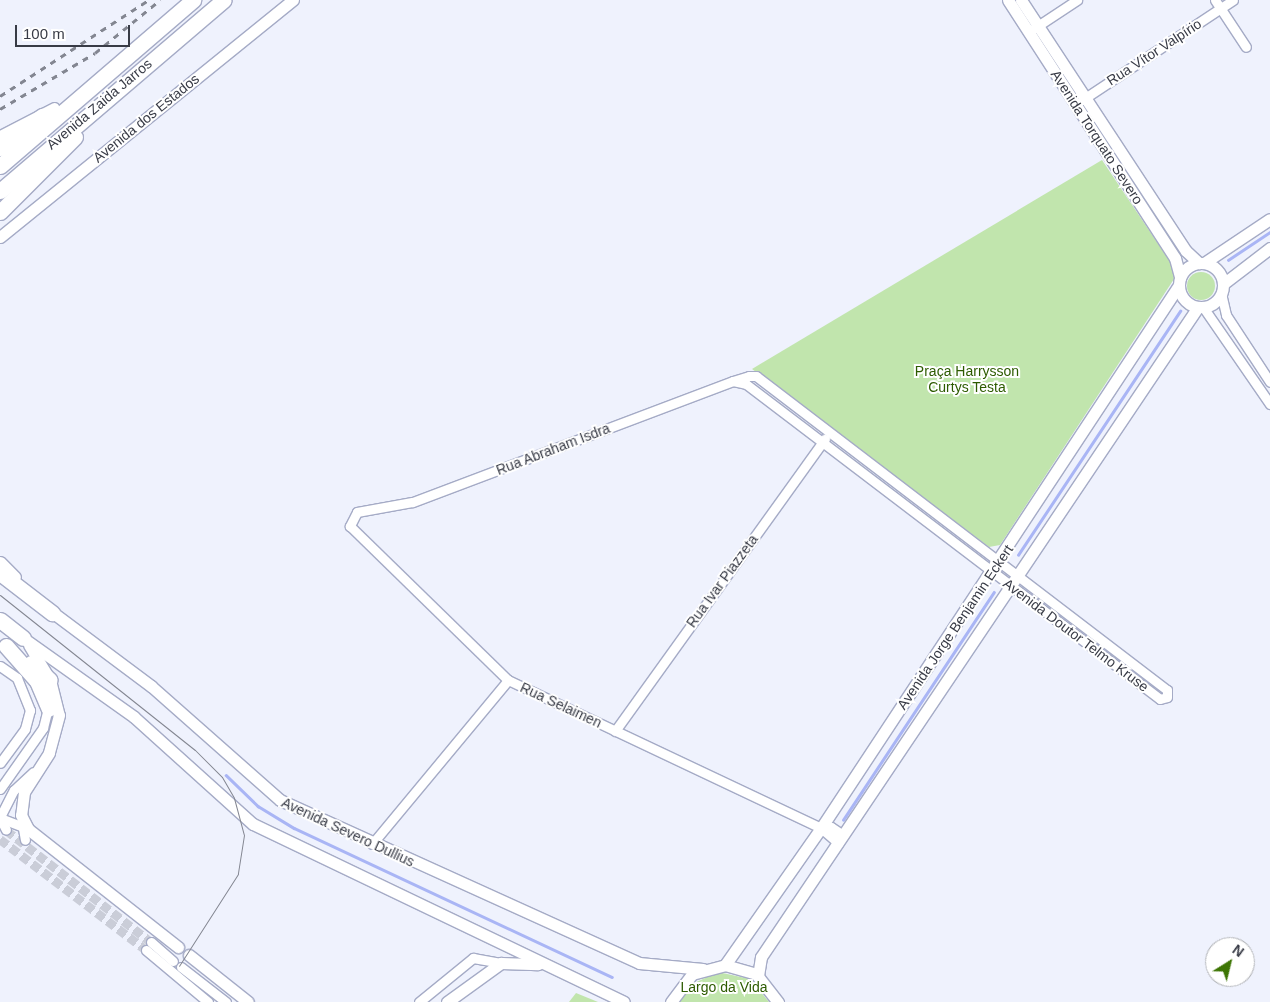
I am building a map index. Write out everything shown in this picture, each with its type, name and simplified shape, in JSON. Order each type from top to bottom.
[{"type":"highway","name":"Avenida Zaida Jarros","points":[[0,166],[131,48],[192,0]]},
{"type":"highway","name":"Avenida Zaida Jarros","points":[[0,192],[136,73],[224,0]]},
{"type":"highway","points":[[0,148],[131,48]]},
{"type":"highway","points":[[0,212],[136,73]]},
{"type":"highway","points":[[0,573],[52,613]]},
{"type":"highway","points":[[0,620],[23,638]]},
{"type":"highway","points":[[0,626],[23,638]]},
{"type":"highway","points":[[3,644],[50,680]]},
{"type":"highway","points":[[3,644],[37,681],[48,709]]},
{"type":"street","name":"Avenida dos Estados","points":[[0,237],[293,0]]},
{"type":"street","name":"Avenida Torquato Severo","points":[[1008,0],[1033,29],[1080,101],[1175,258],[1179,281]]},
{"type":"street","name":"Avenida Torquato Severo","points":[[1021,0],[1033,29]]},
{"type":"street","points":[[1033,29],[1077,0]]},
{"type":"street","points":[[1215,0],[1246,47]]},
{"type":"street","name":"Rua Vítor Valpírio","points":[[1080,101],[1233,0]]},
{"type":"street","name":"Avenida Torquato Severo","points":[[1080,101],[1186,251],[1201,263]]},
{"type":"street","points":[[0,135],[54,107]]},
{"type":"street","points":[[1270,219],[1201,263],[1179,281],[1186,302],[1201,307],[1270,404]]},
{"type":"street","points":[[1201,307],[1270,248]]},
{"type":"street","points":[[1201,263],[1217,270],[1226,315],[1270,382]]},
{"type":"street","name":"Avenida Jorge Benjamin Eckert","points":[[725,965],[821,828],[995,566],[1179,281]]},
{"type":"street","name":"Avenida Jorge Benjamin Eckert","points":[[758,976],[762,957],[840,839],[1201,307]]},
{"type":"street","name":"Avenida Doutor Telmo Kruse","points":[[756,376],[830,432],[995,566]]},
{"type":"street","name":"Rua Abraham Isdra","points":[[351,518],[356,512],[412,502],[734,381],[756,376]]},
{"type":"street","name":"Avenida Doutor Telmo Kruse","points":[[734,381],[746,384],[822,442],[1014,580],[1160,699],[1167,697],[1167,690]]},
{"type":"street","name":"Rua Ivar Piazzeta","points":[[615,731],[830,432]]},
{"type":"street","name":"Rua Selaimen","points":[[351,518],[350,526],[358,536],[508,680],[821,828],[831,827],[840,839]]},
{"type":"street","name":"Avenida Severo Dullius","points":[[0,562],[52,613],[151,686],[268,793],[372,844],[639,963],[704,969]]},
{"type":"street","points":[[23,638],[50,680],[58,700],[58,732],[24,792],[24,828]]},
{"type":"street","points":[[23,638],[134,717],[253,824],[624,1002]]},
{"type":"street","points":[[0,666],[17,678],[30,710],[25,730],[0,764]]},
{"type":"street","points":[[0,790],[34,744],[48,709],[50,680]]},
{"type":"street","points":[[372,844],[508,680]]},
{"type":"street","points":[[0,818],[14,790],[39,767]]},
{"type":"street","points":[[0,818],[24,828],[178,947]]},
{"type":"street","points":[[0,818],[6,830]]},
{"type":"street","points":[[152,942],[226,1002]]},
{"type":"street","points":[[146,950],[208,1002]]},
{"type":"street","points":[[189,955],[248,1002]]},
{"type":"street","points":[[419,1002],[473,958],[501,963],[538,964],[563,972]]},
{"type":"street","points":[[447,1002],[501,963]]},
{"type":"street","points":[[671,1002],[683,982],[704,969],[725,965],[758,976],[778,1001]]},
{"type":"green space","name":"Praça Harrysson Curtys Testa","points":[[1102,160],[1173,266],[1174,279],[1000,545],[989,547],[752,369]]},
{"type":"green space","points":[[1201,272],[1211,276],[1215,286],[1211,296],[1201,300],[1191,296],[1187,286],[1191,276]]},
{"type":"green space","name":"Largo da Vida","points":[[718,972],[750,979],[769,1002],[679,1002],[688,986]]},
{"type":"green space","points":[[576,993],[598,1002],[569,1002]]},
{"type":"waterway","points":[[1228,260],[1270,232]]},
{"type":"waterway","points":[[1018,555],[1180,311]]},
{"type":"waterway","points":[[843,820],[994,592]]},
{"type":"waterway","points":[[226,775],[258,806],[294,828],[612,977]]},
{"type":"tunnel","points":[[6,830],[151,942]]},
{"type":"tunnel","points":[[0,839],[146,950]]},
{"type":"tram line","points":[[0,595],[195,750],[222,777],[234,798],[244,835],[238,874],[179,966]]},
{"type":"railway","points":[[0,109],[95,53],[160,0]]},
{"type":"railway","points":[[0,96],[147,1]]}]
